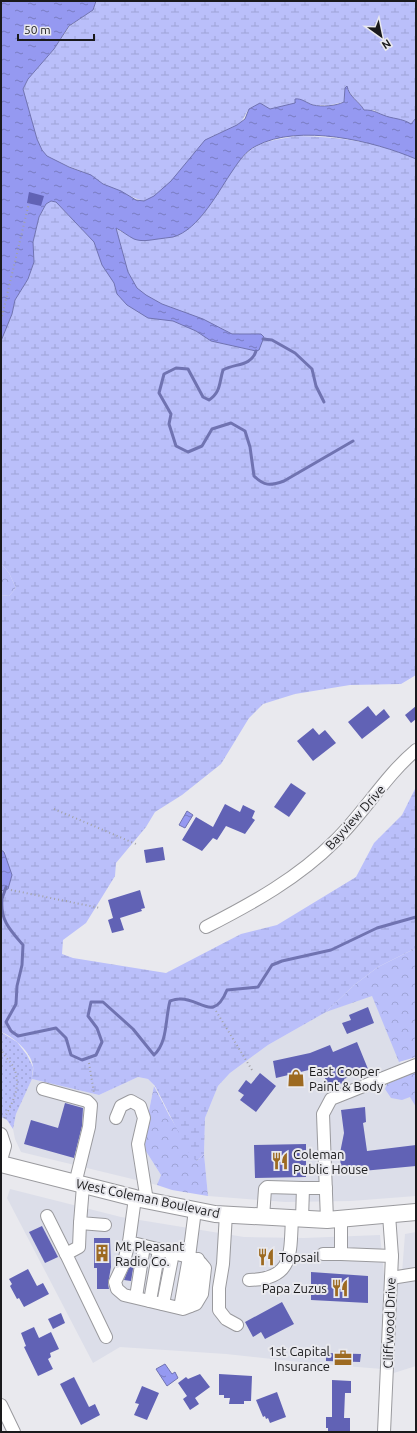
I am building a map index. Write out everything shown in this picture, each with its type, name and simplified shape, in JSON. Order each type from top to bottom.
[{"type":"main road","name":"West Coleman Boulevard","points":[[1,1164],[141,1200],[226,1214],[334,1220],[416,1212]]},
{"type":"street","name":"Bayview Drive","points":[[206,927],[250,904],[288,881],[333,843],[416,750]]},
{"type":"street","points":[[341,1254],[326,1188],[323,1114],[331,1099],[416,1065]]},
{"type":"street","points":[[43,1089],[87,1101],[92,1105],[90,1127],[79,1185],[79,1247],[66,1254]]},
{"type":"street","points":[[116,1118],[121,1106],[131,1101],[140,1106],[144,1118],[138,1144],[141,1200],[129,1242],[123,1265],[115,1282],[116,1289],[124,1295],[165,1304],[196,1304],[202,1294],[205,1268],[174,1253],[129,1242]]},
{"type":"street","points":[[1,1134],[5,1146],[1,1160]]},
{"type":"street","points":[[264,1217],[265,1189],[267,1187],[326,1188]]},
{"type":"street","points":[[249,1280],[264,1280],[272,1277],[284,1268],[290,1256],[304,1188]]},
{"type":"street","points":[[165,1304],[174,1253],[195,1210]]},
{"type":"street","points":[[226,1214],[218,1310],[226,1319],[237,1326]]},
{"type":"street","name":"Cliffwood Drive","points":[[384,1432],[392,1256],[389,1215]]},
{"type":"street","points":[[47,1216],[106,1337]]},
{"type":"street","points":[[80,1223],[105,1224]]},
{"type":"street","points":[[165,1304],[174,1253]]},
{"type":"street","points":[[165,1304],[174,1253]]},
{"type":"street","points":[[323,1254],[392,1256]]},
{"type":"street","points":[[391,1278],[416,1274]]},
{"type":"street","points":[[1,1405],[14,1432]]},
{"type":"path","points":[[1,320],[29,203]]},
{"type":"path","points":[[54,809],[136,844]]},
{"type":"path","points":[[11,890],[100,908]]},
{"type":"path","points":[[216,1011],[252,1070]]},
{"type":"path","points":[[1,1048],[13,1067],[17,1083],[15,1099],[3,1120]]},
{"type":"path","points":[[89,1064],[94,1094]]},
{"type":"shaded area","points":[[372,995],[401,1065],[416,1060],[416,1196],[351,1201],[285,1202],[208,1196],[204,1154],[205,1118],[218,1086],[230,1073],[268,1045],[326,1012]]},
{"type":"shaded area","points":[[138,1077],[148,1079],[154,1086],[142,1145],[161,1175],[157,1185],[21,1152],[15,1139],[13,1129],[16,1114],[32,1079],[99,1095]]},
{"type":"shaded area","points":[[10,1189],[121,1217],[244,1237],[304,1238],[380,1235],[384,1274],[402,1273],[405,1234],[416,1232],[416,1366],[381,1377],[382,1369],[226,1354],[120,1347],[93,1363],[7,1198]]},
{"type":"green space","points":[[96,1],[416,1],[416,118],[411,124],[383,116],[374,110],[364,110],[350,93],[347,86],[345,88],[344,102],[330,105],[314,105],[305,102],[270,109],[260,103],[249,109],[243,120],[239,123],[204,142],[177,176],[161,192],[144,201],[137,199],[102,184],[90,175],[48,157],[44,153],[36,136],[23,89],[28,79],[54,49],[70,26],[93,10]]},
{"type":"green space","points":[[296,136],[328,137],[357,141],[386,148],[416,159],[416,675],[401,684],[350,685],[295,694],[263,704],[249,718],[221,764],[182,795],[155,812],[146,827],[116,863],[115,876],[86,923],[63,940],[62,954],[73,958],[166,973],[241,934],[277,925],[356,877],[374,843],[402,815],[416,787],[416,948],[378,967],[353,986],[326,1012],[268,1045],[230,1073],[218,1086],[205,1118],[204,1154],[197,1161],[191,1157],[155,1086],[148,1079],[138,1077],[99,1095],[32,1079],[33,1068],[29,1055],[16,1041],[1,1032],[1,891],[8,889],[5,852],[1,850],[1,595],[9,596],[16,588],[9,573],[1,563],[1,341],[12,314],[15,300],[28,279],[34,262],[33,242],[39,217],[46,204],[51,201],[56,202],[94,242],[115,228],[137,239],[161,238],[178,233],[191,225],[203,213],[232,170],[242,158],[255,147],[269,141]]},
{"type":"green space","points":[[1,563],[9,573],[16,588],[9,596],[1,595]]},
{"type":"green space","points":[[416,948],[416,1057],[399,1062],[372,996],[326,1012],[353,986],[378,967]]},
{"type":"green space","points":[[1,1032],[17,1042],[27,1055],[33,1067],[32,1079],[16,1114],[13,1129],[7,1120],[1,1117]]},
{"type":"green space","points":[[416,1072],[416,1107],[410,1097],[402,1100],[391,1098],[385,1089],[387,1084]]},
{"type":"green space","points":[[154,1086],[169,1115],[197,1161],[204,1154],[208,1196],[172,1190],[157,1185],[161,1175],[142,1145]]},
{"type":"water","points":[[1,1],[96,1],[93,10],[69,26],[54,49],[28,79],[23,89],[37,139],[42,150],[47,156],[69,167],[91,175],[103,184],[121,191],[136,200],[144,201],[154,196],[171,181],[205,140],[237,125],[245,119],[249,109],[260,103],[270,109],[295,103],[295,99],[300,99],[317,106],[333,105],[344,102],[345,88],[347,86],[352,96],[364,110],[372,111],[411,124],[416,118],[416,159],[379,146],[336,137],[314,135],[273,139],[252,148],[246,153],[200,218],[182,233],[173,237],[140,240],[134,239],[116,228],[128,272],[137,288],[162,304],[203,319],[232,334],[261,334],[264,337],[259,350],[256,351],[211,341],[196,331],[173,321],[148,318],[127,305],[117,294],[114,283],[102,265],[94,242],[56,202],[51,201],[46,204],[39,217],[33,242],[34,262],[28,279],[15,300],[12,314],[1,341]]},
{"type":"water","points":[[187,811],[193,815],[185,828],[179,825]]},
{"type":"water","points":[[1,850],[4,852],[12,875],[8,889],[1,891]]},
{"type":"water","points":[[165,1364],[172,1374],[175,1372],[178,1378],[167,1386],[156,1369]]},
{"type":"building","points":[[29,192],[44,196],[41,206],[27,203]]},
{"type":"building","points":[[368,706],[376,716],[384,709],[390,717],[362,739],[348,722]]},
{"type":"building","points":[[416,706],[416,719],[411,723],[405,715]]},
{"type":"building","points":[[313,728],[319,735],[325,730],[336,743],[313,761],[297,741]]},
{"type":"building","points":[[291,783],[306,793],[289,817],[274,807]]},
{"type":"building","points":[[225,804],[240,812],[243,805],[255,811],[252,818],[255,820],[245,834],[226,826],[217,840],[213,838],[202,851],[182,840],[196,817],[213,827]]},
{"type":"building","points":[[163,847],[165,860],[146,863],[144,850]]},
{"type":"building","points":[[140,890],[145,908],[141,909],[142,911],[120,918],[124,930],[112,933],[108,920],[113,918],[108,900]]},
{"type":"building","points":[[368,1007],[374,1023],[347,1034],[342,1023],[351,1020],[349,1015]]},
{"type":"building","points":[[357,1042],[368,1069],[344,1079],[345,1082],[329,1089],[321,1067],[276,1078],[273,1061],[310,1053],[330,1045],[333,1052]]},
{"type":"building","points":[[260,1073],[276,1086],[256,1112],[240,1100],[244,1095],[238,1091],[246,1080],[251,1084]]},
{"type":"building","points":[[65,1103],[83,1108],[82,1126],[74,1158],[24,1144],[31,1120],[58,1128]]},
{"type":"building","points":[[365,1107],[366,1122],[363,1123],[367,1151],[416,1145],[416,1166],[341,1173],[340,1153],[344,1133],[341,1110]]},
{"type":"building","name":"Coleman Public House","points":[[306,1144],[306,1177],[255,1178],[254,1145]]},
{"type":"building","points":[[42,1226],[58,1257],[45,1263],[29,1232]]},
{"type":"building","name":"Mt Pleasant Radio Co.","points":[[94,1238],[110,1238],[111,1267],[108,1284],[109,1289],[97,1289],[97,1268],[94,1268]]},
{"type":"building","points":[[131,1262],[134,1263],[131,1281],[124,1280]]},
{"type":"building","points":[[28,1269],[37,1286],[43,1283],[49,1294],[24,1307],[19,1298],[17,1299],[10,1286],[12,1284],[9,1279]]},
{"type":"building","name":"Papa Zuzus","points":[[311,1272],[368,1276],[368,1303],[311,1300]]},
{"type":"building","points":[[282,1302],[294,1324],[265,1339],[261,1332],[253,1337],[245,1322]]},
{"type":"building","points":[[61,1313],[65,1323],[53,1329],[48,1319]]},
{"type":"building","points":[[34,1327],[39,1338],[51,1332],[59,1349],[50,1353],[51,1357],[48,1359],[53,1369],[38,1376],[24,1347],[26,1346],[21,1333]]},
{"type":"building","name":"1st Capital Insurance","points":[[326,1353],[361,1354],[360,1362],[326,1361]]},
{"type":"building","points":[[200,1374],[210,1387],[195,1398],[199,1404],[190,1410],[183,1399],[187,1396],[178,1383],[186,1377],[188,1379]]},
{"type":"building","points":[[219,1374],[252,1376],[251,1401],[244,1401],[244,1404],[229,1404],[230,1398],[224,1398],[224,1395],[219,1395]]},
{"type":"building","points":[[74,1377],[89,1407],[95,1404],[100,1415],[81,1425],[60,1384]]},
{"type":"building","points":[[332,1380],[351,1381],[351,1393],[345,1393],[344,1418],[350,1418],[350,1432],[328,1432],[328,1428],[326,1428],[326,1417],[332,1417]]},
{"type":"building","points":[[142,1386],[159,1393],[147,1420],[134,1415],[139,1404],[135,1403]]},
{"type":"building","points":[[277,1392],[286,1417],[270,1423],[268,1418],[266,1419],[265,1416],[263,1417],[256,1400]]},
{"type":"waterway","points":[[263,339],[272,340],[295,353],[312,369],[316,386],[324,402]]},
{"type":"waterway","points":[[256,351],[254,356],[247,362],[223,370],[218,390],[209,400],[203,397],[188,369],[176,368],[164,374],[159,393],[171,414],[169,424],[176,446],[188,452],[202,446],[212,429],[231,423],[245,431],[250,447],[254,476],[261,482],[275,484],[284,481],[353,441]]},
{"type":"waterway","points":[[6,887],[2,899],[4,919],[23,945],[22,965],[17,986],[16,1004],[6,1022],[11,1031],[18,1036],[56,1028],[66,1038],[71,1055],[82,1060],[96,1055],[102,1042],[97,1028],[88,1016],[91,1002],[103,1002],[133,1029],[154,1055],[162,1044],[170,1001],[187,999],[206,1006],[211,1007],[217,1005],[222,1000],[227,990],[258,987],[272,965],[282,961],[331,950],[377,928],[416,917]]},
{"type":"place","name":"East Cooper Paint & Body","points":[[296,1078]]},
{"type":"place","name":"Coleman Public House","points":[[280,1161]]},
{"type":"place","name":"Mt Pleasant Radio Co.","points":[[102,1253]]},
{"type":"place","name":"Topsail","points":[[266,1257]]},
{"type":"place","name":"Papa Zuzus","points":[[340,1288]]},
{"type":"place","name":"1st Capital Insurance","points":[[343,1358]]}]
